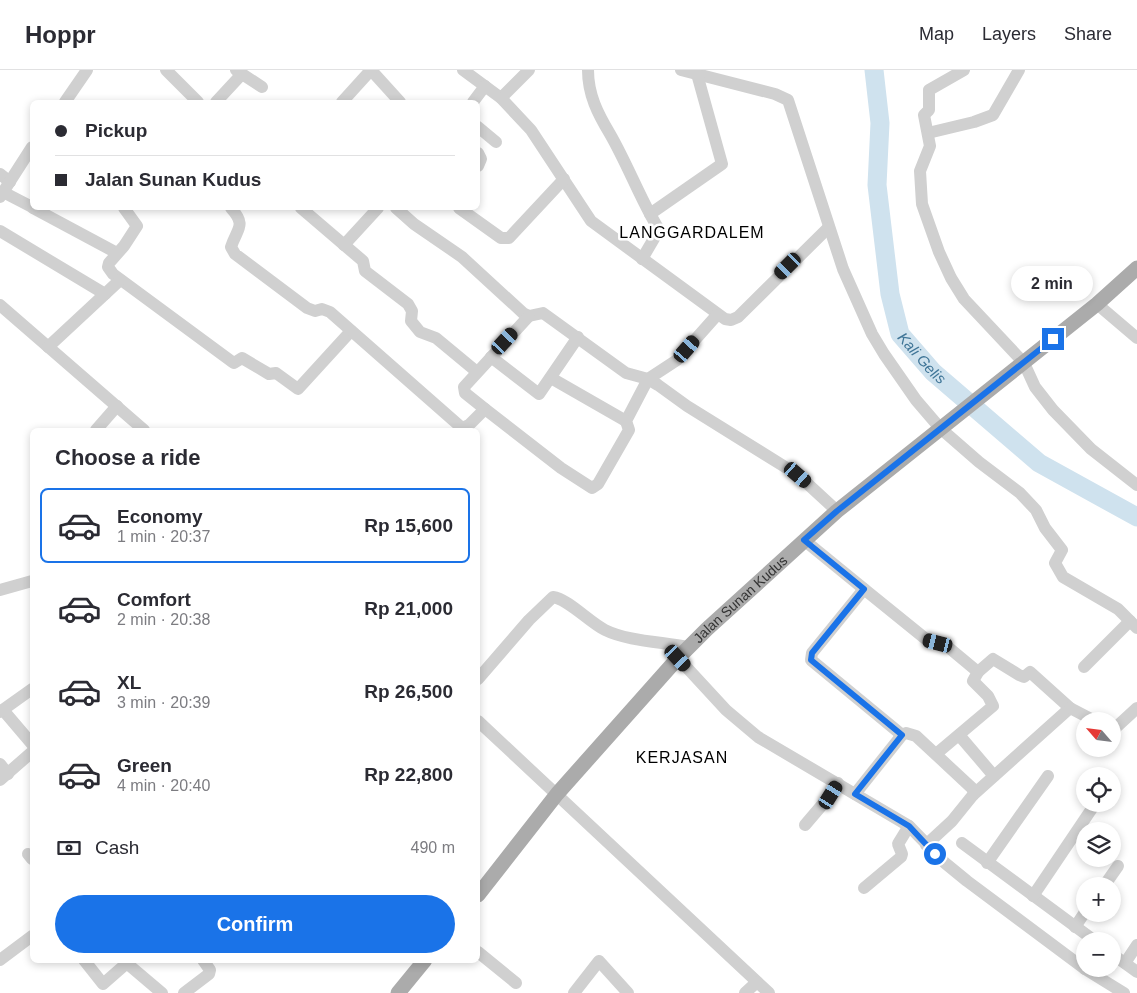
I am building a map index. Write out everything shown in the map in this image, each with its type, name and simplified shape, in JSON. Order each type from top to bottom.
[{"type":"main road","name":"Jalan Sunan Kudus","points":[[480,892],[557,794],[683,652],[837,511],[1097,304],[1137,268]]},
{"type":"main road","points":[[398,993],[423,963]]},
{"type":"street","points":[[66,100],[88,70]]},
{"type":"street","points":[[166,70],[196,100]]},
{"type":"street","points":[[344,100],[371,70],[398,100]]},
{"type":"street","points":[[463,70],[501,98],[531,130],[591,221],[717,314],[731,320],[738,317],[828,228]]},
{"type":"street","points":[[501,98],[529,70]]},
{"type":"street","points":[[588,70],[592,98],[599,117],[610,134],[659,230],[642,259]]},
{"type":"street","points":[[681,70],[698,74],[723,76],[788,100],[828,228],[843,269],[872,334],[916,400],[979,462],[1020,493],[1036,510],[1045,528],[1062,550],[1055,563],[1063,577],[1118,609],[1134,625],[1084,667]]},
{"type":"street","points":[[964,70],[929,90],[929,110],[924,115],[930,146],[920,171],[919,182],[922,204],[939,252],[964,299],[1022,364],[1035,387],[1059,417],[1091,449],[1137,485]]},
{"type":"street","points":[[928,133],[994,115],[1019,70]]},
{"type":"street","points":[[218,100],[239,72],[262,87]]},
{"type":"street","points":[[650,214],[722,164],[698,74]]},
{"type":"street","points":[[474,100],[485,86]]},
{"type":"street","points":[[480,129],[496,142]]},
{"type":"street","points":[[30,150],[3,186],[30,205]]},
{"type":"street","points":[[462,210],[501,238],[509,238],[564,179]]},
{"type":"street","points":[[38,210],[117,253]]},
{"type":"street","points":[[125,210],[137,226],[124,246],[109,262],[108,266],[120,280],[234,363],[242,358],[247,359],[270,374],[276,373],[298,388],[351,331]]},
{"type":"street","points":[[233,210],[238,215],[241,228],[233,239],[231,250],[307,308],[315,311],[322,309],[330,312],[462,428],[469,425],[485,409]]},
{"type":"street","points":[[304,210],[363,261],[365,271],[408,304],[412,311],[411,321],[420,332],[436,338],[477,372]]},
{"type":"street","points":[[344,245],[376,210]]},
{"type":"street","points":[[398,210],[414,224],[462,257],[528,316]]},
{"type":"street","points":[[0,230],[105,294]]},
{"type":"street","points":[[48,347],[120,280]]},
{"type":"street","points":[[1097,304],[1137,338]]},
{"type":"street","points":[[0,305],[142,428]]},
{"type":"street","points":[[551,378],[626,421],[629,430],[598,484],[592,488],[561,468],[485,409],[464,390],[477,372],[528,316],[544,313],[626,373],[648,379],[798,475],[837,511]]},
{"type":"street","points":[[626,421],[648,379],[677,360],[717,314]]},
{"type":"street","points":[[491,357],[536,393],[541,393],[578,337]]},
{"type":"street","points":[[98,428],[117,406]]},
{"type":"street","points":[[804,540],[927,640],[948,647],[978,672]]},
{"type":"street","points":[[0,590],[30,582]]},
{"type":"street","points":[[864,589],[812,653],[811,660],[902,735]]},
{"type":"street","points":[[480,677],[529,620],[553,597],[560,598],[586,619],[606,630],[683,652],[726,710],[758,737],[909,826],[926,845],[966,881],[1076,962]]},
{"type":"street","points":[[936,754],[993,706],[988,696],[973,681],[978,672],[993,659],[1019,675],[1024,676],[1030,672],[1070,708],[1078,712]]},
{"type":"street","points":[[30,690],[2,711],[30,742]]},
{"type":"street","points":[[926,845],[952,821],[973,795],[1070,708]]},
{"type":"street","points":[[1121,723],[1136,711]]},
{"type":"street","points":[[480,723],[769,993]]},
{"type":"street","points":[[855,794],[906,732],[916,736],[936,754],[974,790],[973,795]]},
{"type":"street","points":[[958,735],[994,776]]},
{"type":"street","points":[[3,773],[30,753]]},
{"type":"street","points":[[987,864],[1048,776]]},
{"type":"street","points":[[805,825],[838,783]]},
{"type":"street","points":[[1033,896],[1089,812]]},
{"type":"street","points":[[864,888],[901,857],[902,854],[898,844],[909,826]]},
{"type":"street","points":[[962,843],[987,864],[1083,932]]},
{"type":"street","points":[[1075,926],[1078,922]]},
{"type":"street","points":[[0,960],[30,938]]},
{"type":"street","points":[[1125,962],[1137,945]]},
{"type":"street","points":[[480,954],[516,983]]},
{"type":"street","points":[[1121,960],[1137,972]]},
{"type":"street","points":[[574,993],[599,962],[628,993]]},
{"type":"street","points":[[86,963],[103,984],[124,963]]},
{"type":"street","points":[[126,963],[162,993]]},
{"type":"street","points":[[184,993],[209,974],[205,963]]},
{"type":"street","points":[[1098,977],[1124,993]]},
{"type":"street","points":[[745,993],[757,982]]},
{"type":"waterway","name":"Kali Gelis","points":[[874,70],[880,123],[877,185],[890,294],[900,334],[933,372],[1039,463],[1137,517]]},
{"type":"district","name":"LANGGARDALEM","points":[[692,232]]},
{"type":"district","name":"KERJASAN","points":[[682,757]]},
{"type":"route","points":[[935,854],[909,826],[855,794],[902,735],[811,660],[812,653],[864,589],[804,540],[837,511],[1053,339]]}]
